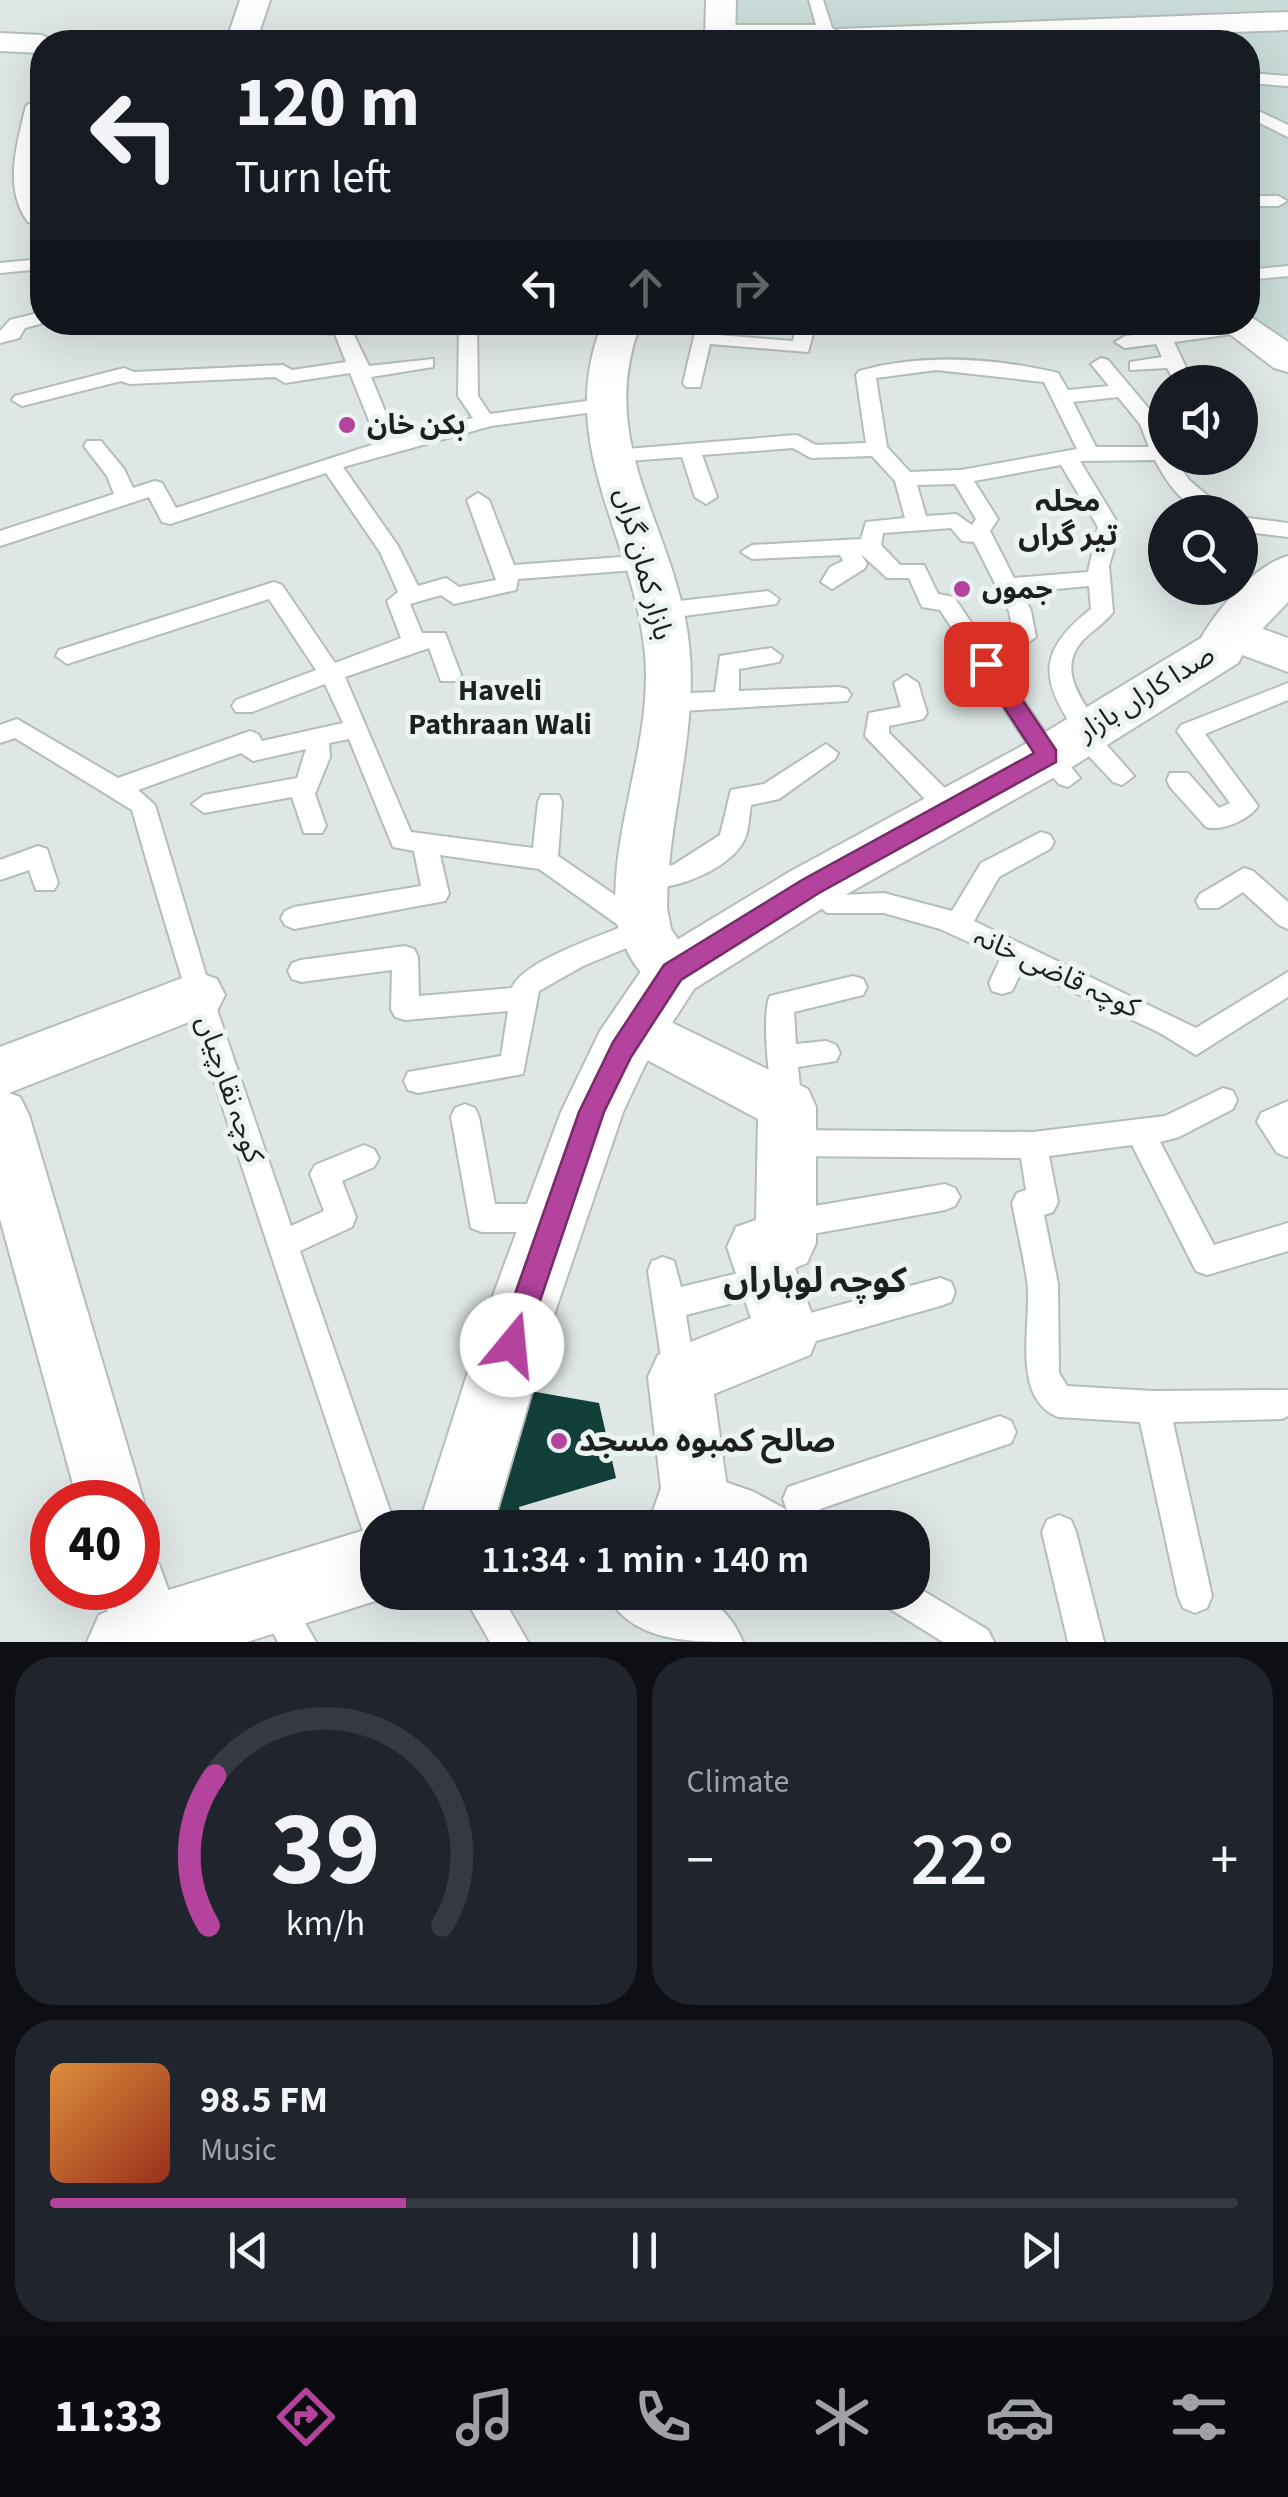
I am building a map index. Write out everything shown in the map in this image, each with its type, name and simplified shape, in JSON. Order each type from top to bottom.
[{"type":"street","points":[[244,30],[255,0]]},
{"type":"street","points":[[1186,0],[1207,30]]},
{"type":"street","points":[[1232,30],[1277,22],[1288,50]]},
{"type":"street","points":[[0,42],[30,43]]},
{"type":"street","points":[[0,124],[30,116]]},
{"type":"street","points":[[600,406],[619,335]]},
{"type":"street","points":[[1252,335],[1288,360]]},
{"type":"street","name":"بازار کمان گراں","points":[[600,406],[648,562],[668,654],[653,927]]},
{"type":"street","name":"صدا کاراں بازار","points":[[469,1510],[554,1218],[592,1112],[636,1028],[653,927],[810,887],[1071,749],[1220,650],[1269,651],[1288,572]]},
{"type":"street","points":[[0,1072],[198,994]]},
{"type":"street","points":[[636,1028],[785,1102],[782,1270],[680,1378],[687,1508]]},
{"type":"street","points":[[0,1115],[105,1480]]},
{"type":"street","points":[[140,1627],[284,1619],[360,1575]]},
{"type":"lane","points":[[816,0],[836,30]]},
{"type":"lane","points":[[720,24],[776,30]]},
{"type":"lane","points":[[1260,79],[1288,81]]},
{"type":"lane","points":[[1260,118],[1288,132]]},
{"type":"lane","points":[[1260,201],[1278,201]]},
{"type":"lane","points":[[0,268],[30,265]]},
{"type":"lane","points":[[1260,271],[1288,272]]},
{"type":"lane","points":[[0,337],[12,334],[17,324],[30,321]]},
{"type":"lane","points":[[345,335],[390,448]]},
{"type":"lane","points":[[468,335],[468,396],[484,420]]},
{"type":"lane","points":[[693,383],[702,338],[801,348],[804,335]]},
{"type":"lane","points":[[1124,342],[1179,335]]},
{"type":"lane","points":[[1162,338],[1176,365]]},
{"type":"lane","points":[[917,524],[904,480],[877,449],[866,374],[886,368],[954,362],[1000,374],[1052,377],[1108,527],[1099,578],[1102,612],[1085,624],[1063,650],[1058,668],[1071,749]]},
{"type":"lane","points":[[1137,366],[1174,362]]},
{"type":"lane","points":[[22,400],[124,374],[130,378],[283,371],[285,376],[426,363]]},
{"type":"lane","points":[[1101,364],[1122,391],[1148,414]]},
{"type":"lane","points":[[1060,397],[1122,391]]},
{"type":"lane","points":[[0,539],[155,488],[170,518],[484,420],[547,408],[600,406]]},
{"type":"lane","points":[[614,456],[797,441],[811,452],[877,449]]},
{"type":"lane","points":[[94,446],[117,474],[126,498]]},
{"type":"lane","points":[[690,449],[706,498]]},
{"type":"lane","points":[[904,480],[960,477],[1078,455],[1148,454]]},
{"type":"lane","points":[[332,466],[390,551],[411,595]]},
{"type":"lane","points":[[1173,475],[1188,495]]},
{"type":"lane","points":[[832,582],[838,572],[856,564],[858,547],[874,526],[956,521],[970,536],[979,530],[987,520],[960,477]]},
{"type":"lane","points":[[414,642],[398,601],[446,586],[454,596],[508,585],[478,500]]},
{"type":"lane","points":[[1258,526],[1288,530]]},
{"type":"lane","points":[[979,530],[1020,611],[1025,637]]},
{"type":"lane","points":[[752,552],[858,547],[895,573],[916,570],[930,602],[946,602],[1071,749],[1122,776]]},
{"type":"lane","points":[[506,574],[648,562]]},
{"type":"lane","points":[[1008,586],[1099,578]]},
{"type":"lane","points":[[67,656],[274,590],[329,674],[357,728],[402,840],[545,860],[653,927]]},
{"type":"lane","points":[[661,612],[768,599]]},
{"type":"lane","points":[[244,706],[414,642],[436,639],[449,675]]},
{"type":"lane","points":[[727,700],[728,662],[771,656]]},
{"type":"lane","points":[[906,684],[915,714],[876,718],[878,736],[951,810]]},
{"type":"lane","points":[[1180,780],[1215,820],[1246,806],[1190,731],[1288,692]]},
{"type":"lane","points":[[667,703],[839,694]]},
{"type":"lane","name":"کوچہ نقارچیاں","points":[[0,734],[17,728],[143,805],[198,994],[372,1510]]},
{"type":"lane","points":[[115,789],[250,740],[252,752],[357,728]]},
{"type":"lane","points":[[314,826],[304,794],[318,757],[317,738]]},
{"type":"lane","points":[[418,1081],[513,1066],[526,985],[574,958],[653,927],[673,880],[694,870],[732,840],[740,797],[770,792],[826,753]]},
{"type":"lane","points":[[204,804],[307,786]]},
{"type":"lane","points":[[545,860],[550,802]]},
{"type":"lane","points":[[958,926],[990,870],[1041,842]]},
{"type":"lane","points":[[294,918],[436,894],[425,843]]},
{"type":"lane","points":[[0,870],[38,856],[45,883]]},
{"type":"lane","points":[[1209,901],[1244,878],[1288,918]]},
{"type":"lane","name":"کوچہ قاضی خانہ","points":[[810,887],[836,906],[884,904],[958,926],[1170,1025],[1196,1043],[1288,983]]},
{"type":"lane","points":[[1002,983],[1016,953]]},
{"type":"lane","points":[[301,970],[405,956],[405,1009],[524,998]]},
{"type":"lane","points":[[785,1102],[780,1004],[853,986]]},
{"type":"lane","points":[[785,1102],[826,1053]]},
{"type":"lane","points":[[785,1102],[1033,1146],[1169,1128],[1223,1100]]},
{"type":"lane","points":[[465,1117],[482,1218],[554,1218]]},
{"type":"lane","points":[[1138,1131],[1207,1261],[1288,1236]]},
{"type":"lane","points":[[1033,1146],[1043,1202],[1027,1203],[1043,1284],[1042,1376],[1058,1400],[1153,1407],[1282,1404]]},
{"type":"lane","points":[[282,1245],[340,1217],[325,1174],[364,1158]]},
{"type":"lane","points":[[668,1305],[782,1270],[946,1197]]},
{"type":"lane","points":[[782,1270],[940,1292]]},
{"type":"lane","points":[[664,1271],[680,1378]]},
{"type":"lane","points":[[1153,1407],[1195,1596]]},
{"type":"lane","points":[[804,1510],[800,1499],[1000,1432]]},
{"type":"lane","points":[[687,1508],[756,1510]]},
{"type":"lane","points":[[1060,1532],[1086,1642]]},
{"type":"lane","points":[[489,1610],[510,1642]]},
{"type":"lane","points":[[924,1610],[976,1642]]},
{"type":"shaded area","points":[[721,0],[1288,0],[1288,362],[1260,334],[1260,30],[720,30]]},
{"type":"building","name":"صالح کمبوہ مسجد","points":[[530,1391],[599,1403],[616,1478],[519,1507],[520,1510],[493,1510],[487,1498]]},
{"type":"place","name":"بکن خان","points":[[347,425]]},
{"type":"place","name":"جموں","points":[[962,589]]},
{"type":"place","name":"صالح کمبوہ مسجد","points":[[559,1441]]},
{"type":"district","name":"محلہ تیر گراں","points":[[1068,518]]},
{"type":"district","name":"Haveli Pathraan Wali","points":[[500,707]]},
{"type":"district","name":"کوچہ لوہاراں","points":[[815,1281]]},
{"type":"route","points":[[512,1345],[592,1112],[622,1050],[672,972],[810,887],[1048,756],[986,664]]}]
